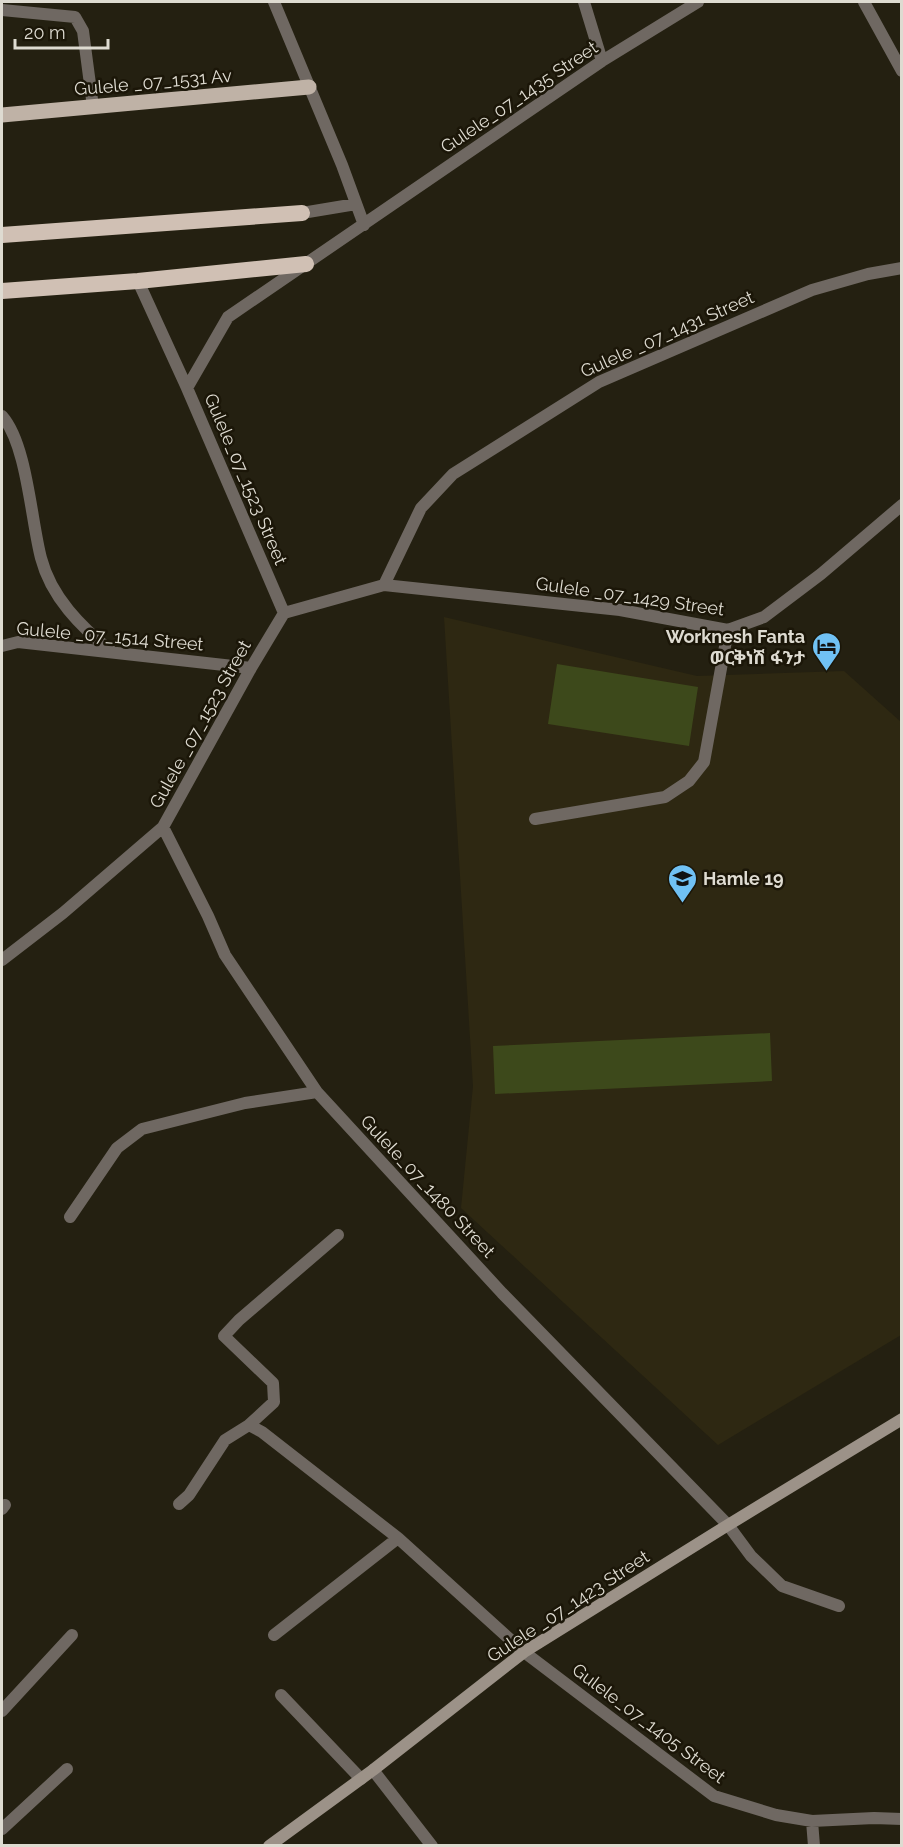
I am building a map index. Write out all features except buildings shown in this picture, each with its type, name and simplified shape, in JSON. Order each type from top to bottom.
[{"type":"highway","points":[[2,235],[302,213]]},
{"type":"highway","points":[[2,291],[138,281],[306,264]]},
{"type":"main road","name":"Gulele _07_1531 Av","points":[[2,115],[309,87]]},
{"type":"main road","name":"Gulele _07_1423 Street","points":[[269,1845],[373,1770],[524,1652],[902,1419]]},
{"type":"street","points":[[274,2],[364,225]]},
{"type":"street","points":[[584,2],[602,61]]},
{"type":"street","name":"Gulele_07_1435 Street","points":[[306,264],[602,61],[698,2]]},
{"type":"street","points":[[864,2],[902,71]]},
{"type":"street","points":[[2,10],[75,17],[83,31],[93,107]]},
{"type":"street","points":[[302,213],[356,204]]},
{"type":"street","name":"Gulele_07_1523 Street","points":[[284,613],[187,388],[228,317],[306,264]]},
{"type":"street","name":"Gulele _07_1431 Street","points":[[384,585],[421,508],[453,474],[599,382],[812,290],[868,274],[902,268]]},
{"type":"street","points":[[138,281],[187,388]]},
{"type":"street","points":[[2,416],[20,454],[42,560],[58,597],[86,630],[112,652]]},
{"type":"street","name":"Gulele _07_1429 Street","points":[[384,585],[620,610],[728,630],[764,616],[821,574],[902,505]]},
{"type":"street","points":[[284,613],[384,585]]},
{"type":"street","name":"Gulele _07_1523 Street","points":[[2,960],[63,913],[163,827],[284,613]]},
{"type":"street","points":[[535,819],[665,797],[689,781],[704,762],[728,630]]},
{"type":"street","name":"Gulele _07_1514 Street","points":[[2,645],[18,642],[252,668]]},
{"type":"street","name":"Gulele_07_1480 Street","points":[[163,827],[225,955],[317,1092],[502,1293],[728,1525],[751,1556],[782,1586],[839,1606]]},
{"type":"street","points":[[70,1217],[117,1148],[142,1129],[245,1103],[317,1092]]},
{"type":"street","points":[[179,1504],[189,1495],[225,1440],[249,1425],[274,1402],[273,1383],[224,1336],[239,1320],[338,1234]]},
{"type":"street","name":"Gulele_07_1405 Street","points":[[249,1425],[262,1432],[398,1538],[524,1652],[714,1796],[776,1815],[812,1821],[874,1818],[902,1820]]},
{"type":"street","points":[[274,1635],[398,1538]]},
{"type":"street","points":[[2,1711],[72,1635]]},
{"type":"street","points":[[281,1695],[361,1779]]},
{"type":"street","points":[[2,1829],[67,1769]]},
{"type":"street","points":[[373,1770],[432,1845]]},
{"type":"street","points":[[812,1821],[814,1845]]},
{"type":"shaded area","name":"Hamle 19","points":[[444,617],[697,676],[844,671],[901,722],[901,1335],[718,1445],[461,1208],[473,1086]]},
{"type":"place","name":"Worknesh Fanta ወርቅነሽ ፋንታ","points":[[826,672]]},
{"type":"place","name":"Hamle 19","points":[[682,904]]}]
